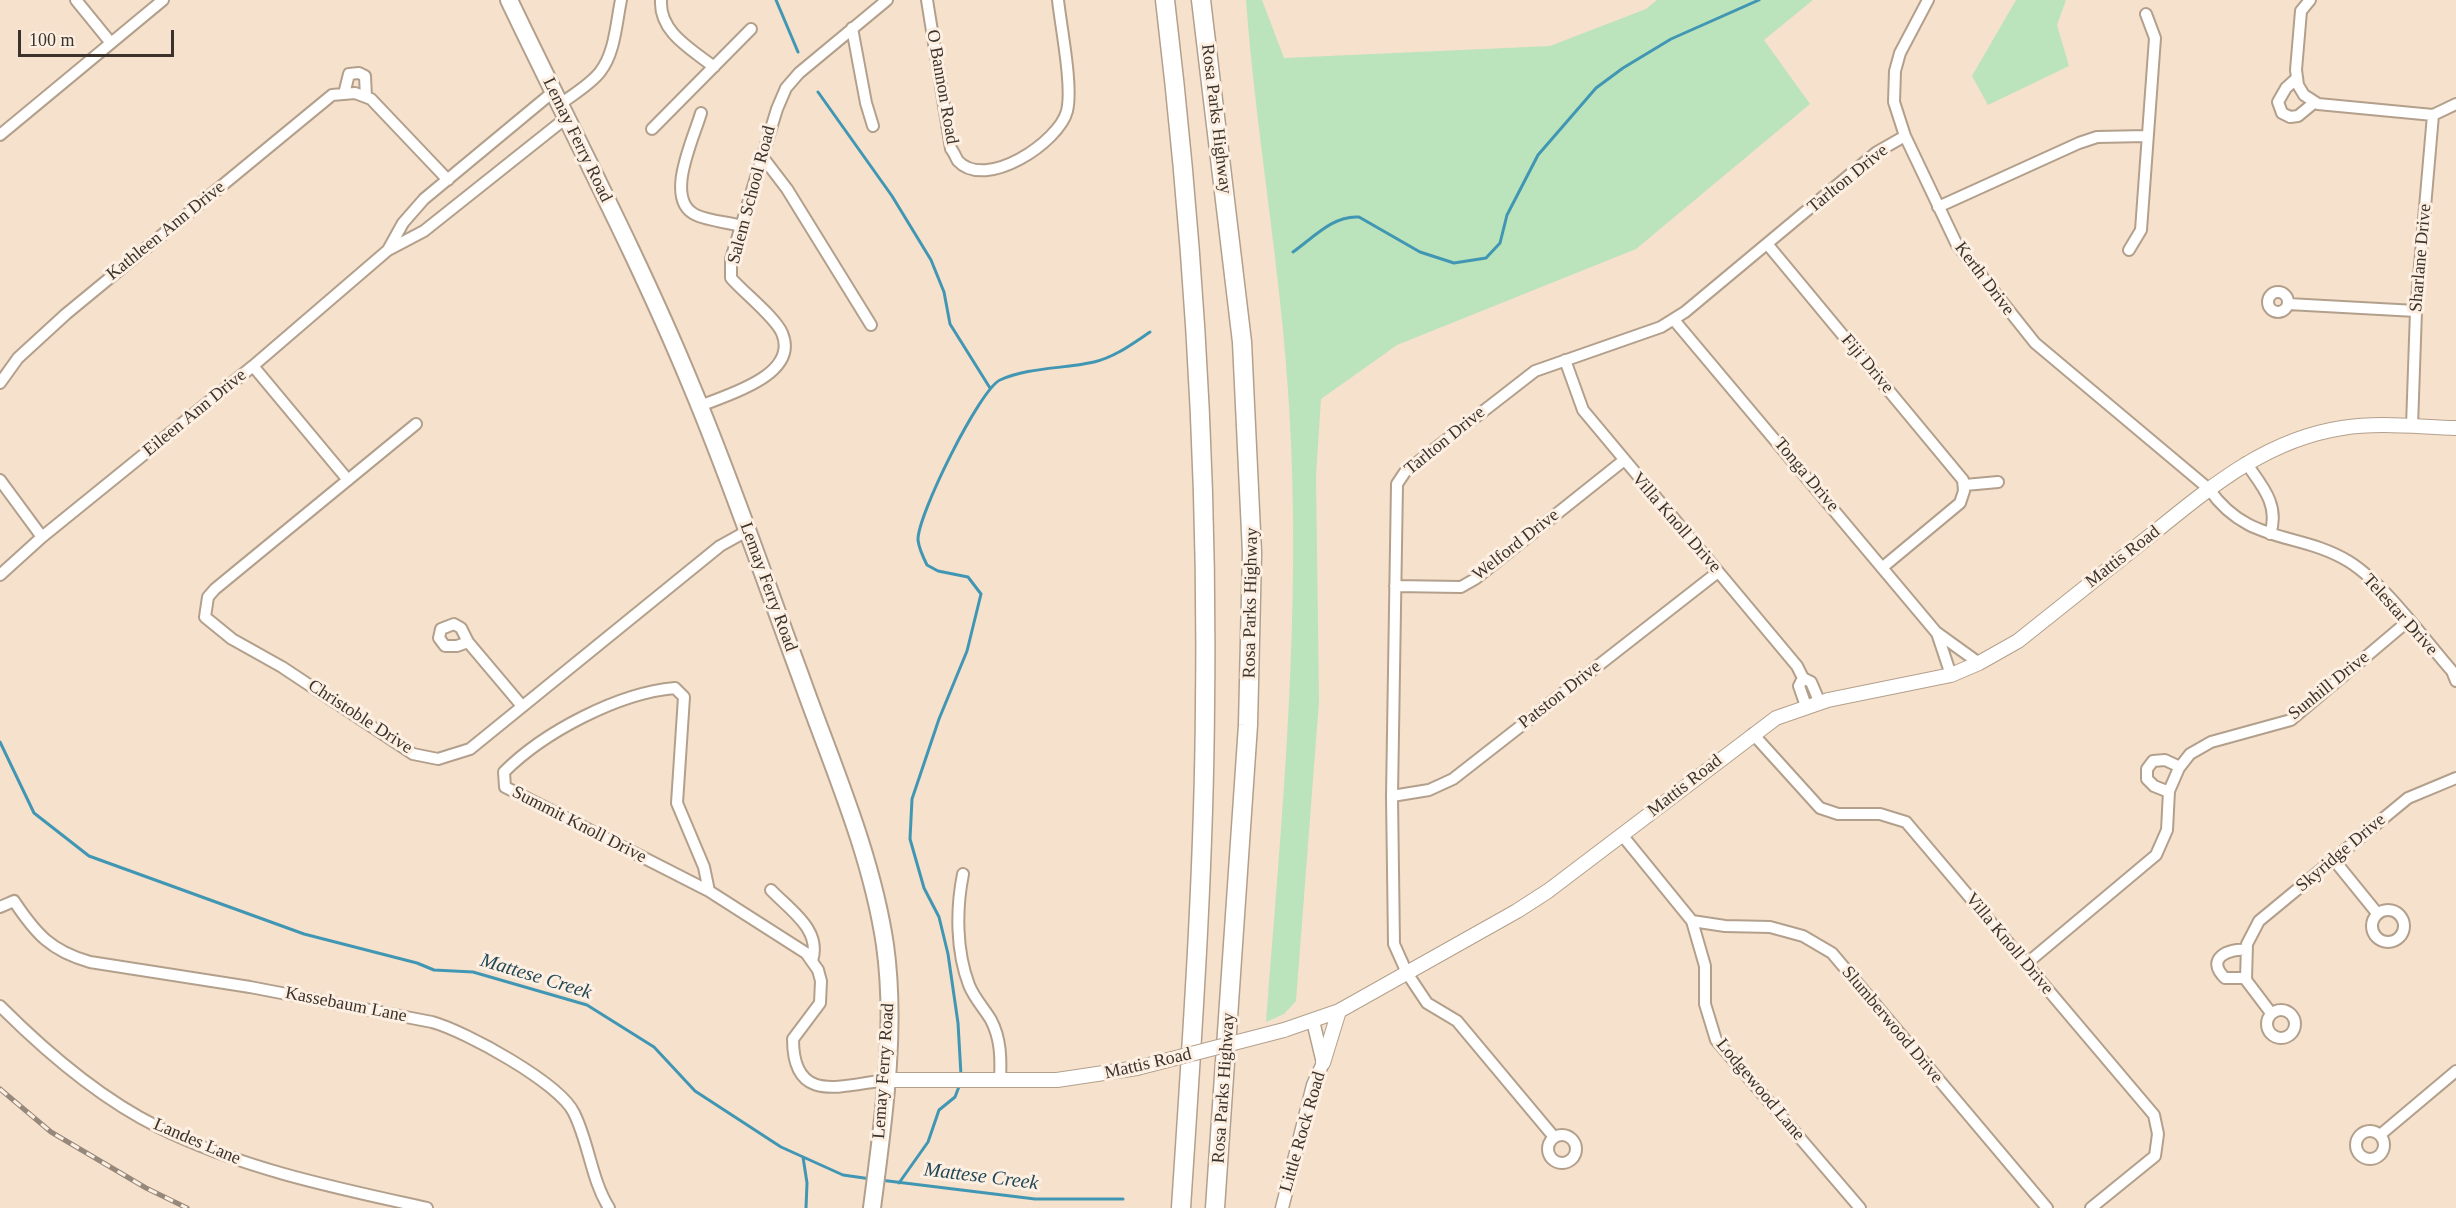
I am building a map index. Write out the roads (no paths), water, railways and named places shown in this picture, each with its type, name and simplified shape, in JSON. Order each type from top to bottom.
[{"type":"highway","name":"Rosa Parks Highway","points":[[1166,0],[1182,150],[1194,309],[1205,622],[1200,910],[1180,1208]]},
{"type":"highway","name":"Rosa Parks Highway","points":[[1201,0],[1242,342],[1252,553],[1248,725],[1215,1208]]},
{"type":"main road","name":"Lemay Ferry Road","points":[[509,0],[652,297],[700,406],[855,827],[874,890],[888,971],[890,1005],[886,1080],[872,1208]]},
{"type":"main road","name":"Mattis Road","points":[[886,1080],[1079,1078],[1137,1068],[1284,1030],[1339,1011],[1517,911],[1622,835],[1753,734],[1786,713],[1813,704],[1951,675],[1979,663],[2018,641],[2209,489],[2246,463],[2285,444],[2331,430],[2361,426],[2456,429]]},
{"type":"main road","points":[[1323,1063],[1339,1011]]},
{"type":"street","points":[[76,0],[111,43]]},
{"type":"street","points":[[0,135],[163,0]]},
{"type":"street","points":[[560,105],[598,74],[605,64],[611,52],[621,0]]},
{"type":"street","points":[[661,0],[663,22],[678,38],[714,67]]},
{"type":"street","name":"Salem School Road","points":[[700,406],[762,380],[776,368],[784,351],[782,334],[772,319],[731,278],[731,259],[761,155],[786,88],[798,74],[887,0]]},
{"type":"street","name":"O Bannon Road","points":[[927,0],[951,149],[959,162],[981,170],[1002,167],[1021,159],[1056,131],[1067,111],[1068,88],[1058,0]]},
{"type":"street","name":"Kerth Drive","points":[[1928,0],[1904,44],[1895,71],[1894,102],[1905,136],[1963,256],[2026,333],[2209,489]]},
{"type":"street","points":[[2310,0],[2301,11],[2297,78],[2304,95],[2314,102],[2433,115],[2456,104]]},
{"type":"street","points":[[2129,250],[2141,230],[2155,38],[2146,14]]},
{"type":"street","points":[[852,28],[866,103],[873,126]]},
{"type":"street","points":[[652,129],[751,29]]},
{"type":"street","name":"Kathleen Ann Drive","points":[[0,383],[18,358],[66,314],[332,95],[344,94],[349,74],[359,73],[365,76],[366,97],[394,120],[448,180]]},
{"type":"street","points":[[2297,78],[2286,88],[2278,102],[2282,112],[2290,117],[2298,116],[2314,102]]},
{"type":"street","points":[[344,94],[355,93],[366,97]]},
{"type":"street","name":"Eileen Ann Drive","points":[[388,250],[403,223],[424,199],[448,180],[560,105]]},
{"type":"street","name":"Eileen Ann Drive","points":[[0,575],[42,537],[253,366],[388,250],[424,231],[560,105]]},
{"type":"street","points":[[701,112],[680,184],[681,201],[694,214],[741,226]]},
{"type":"street","name":"Sharlane Drive","points":[[2412,426],[2416,310],[2433,115]]},
{"type":"street","name":"Tarlton Drive","points":[[1554,1137],[1457,1021],[1427,1003],[1407,973],[1392,934],[1396,495],[1400,477],[1535,371],[1661,327],[1674,320],[1768,245],[1877,152],[1905,136]]},
{"type":"street","points":[[1938,207],[2079,142],[2097,137],[2147,136]]},
{"type":"street","points":[[761,155],[787,189],[871,325]]},
{"type":"street","name":"Fiji Drive","points":[[1768,245],[1958,472],[1965,485]]},
{"type":"street","points":[[2288,304],[2416,310]]},
{"type":"street","name":"Tonga Drive","points":[[1674,320],[1936,632],[1979,663]]},
{"type":"street","name":"Villa Knoll Drive","points":[[1565,360],[1583,410],[1623,461],[1797,666],[1803,678],[1799,686],[1813,704]]},
{"type":"street","points":[[253,366],[348,480]]},
{"type":"street","name":"Christoble Drive","points":[[416,424],[215,589],[208,597],[205,617],[232,639],[282,667],[413,754],[438,759],[462,754],[720,546],[747,531]]},
{"type":"street","name":"Welford Drive","points":[[1395,586],[1461,587],[1475,579],[1623,461]]},
{"type":"street","points":[[2246,463],[2266,491],[2275,518],[2270,534]]},
{"type":"street","points":[[0,480],[9,496],[42,537]]},
{"type":"street","points":[[1883,567],[1960,503],[1965,485],[1998,482]]},
{"type":"street","name":"Telestar Drive","points":[[2209,489],[2220,505],[2240,522],[2270,534],[2310,545],[2348,561],[2378,585],[2452,671],[2456,681]]},
{"type":"street","name":"Patston Drive","points":[[1392,796],[1429,790],[1453,779],[1718,572]]},
{"type":"street","name":"Sunhill Drive","points":[[2026,964],[2156,855],[2168,830],[2169,792],[2180,766],[2190,754],[2211,742],[2291,720],[2408,621]]},
{"type":"street","name":"Tonga Drive","points":[[1936,632],[1951,675]]},
{"type":"street","points":[[468,642],[476,648],[522,706]]},
{"type":"street","name":"Summit Knoll Drive","points":[[709,891],[704,867],[677,803],[684,697],[675,688],[660,689],[598,710],[562,729],[516,759],[504,772],[506,787],[709,891],[807,953],[812,961]]},
{"type":"street","name":"Villa Knoll Drive","points":[[1753,734],[1820,808],[1838,814],[1880,814],[1906,822],[2154,1115],[2158,1134],[2155,1156],[2091,1208]]},
{"type":"street","points":[[2169,792],[2154,786],[2147,779],[2147,769],[2152,761],[2165,759],[2180,766]]},
{"type":"street","name":"Skyridge Drive","points":[[2246,978],[2246,950],[2259,921],[2408,798],[2456,778]]},
{"type":"street","name":"Lodgewood Lane","points":[[1622,835],[1692,921],[1705,966],[1705,1004],[1716,1040],[1860,1208]]},
{"type":"street","points":[[2334,860],[2377,913]]},
{"type":"street","points":[[963,874],[959,910],[964,971],[976,999],[995,1030],[1000,1053],[1000,1080]]},
{"type":"street","points":[[771,890],[812,933],[816,948],[812,961],[821,981],[820,1003],[793,1039],[796,1070],[814,1085],[829,1086],[886,1080]]},
{"type":"street","name":"Kassebaum Lane","points":[[0,907],[14,901],[33,930],[44,939],[81,960],[250,987],[432,1022],[460,1032],[561,1094],[574,1113],[598,1188],[609,1208]]},
{"type":"street","name":"Slumberwood Drive","points":[[1692,921],[1725,926],[1770,927],[1803,936],[1832,953],[2047,1208]]},
{"type":"street","points":[[2246,950],[2235,949],[2223,953],[2217,961],[2217,968],[2225,978],[2246,978],[2271,1013]]},
{"type":"street","name":"Landes Lane","points":[[0,1006],[36,1042],[63,1063],[156,1126],[262,1169],[428,1208]]},
{"type":"street","name":"Little Rock Road","points":[[1282,1208],[1313,1085],[1323,1063],[1313,1021]]},
{"type":"street","points":[[2380,1135],[2456,1071]]},
{"type":"waterway","points":[[776,0],[798,52]]},
{"type":"waterway","points":[[1293,252],[1332,224],[1350,217],[1359,217],[1420,252],[1454,263],[1486,258],[1500,243],[1507,215],[1538,155],[1596,88],[1623,68],[1671,39],[1759,0]]},
{"type":"waterway","points":[[818,92],[892,196],[931,260],[944,292],[950,324],[990,388]]},
{"type":"waterway","points":[[961,1075],[958,1023],[948,954],[939,917],[924,888],[910,839],[912,799],[939,719],[967,651],[981,594],[968,577],[938,571],[927,565],[918,540],[920,527],[938,481],[965,428],[991,388],[1000,380],[1034,370],[1102,360],[1123,350],[1150,332]]},
{"type":"waterway","name":"Mattese Creek","points":[[0,742],[34,813],[89,856],[304,934],[417,963],[434,970],[473,972],[587,1005],[654,1047],[695,1091],[781,1147],[843,1175],[871,1179]]},
{"type":"waterway","points":[[899,1183],[928,1142],[939,1110],[955,1097],[960,1084]]},
{"type":"waterway","points":[[803,1157],[807,1183],[806,1208]]},
{"type":"waterway","name":"Mattese Creek","points":[[880,1180],[1035,1199],[1123,1199]]},
{"type":"railway","points":[[0,1089],[51,1132],[146,1188],[187,1208]]}]
